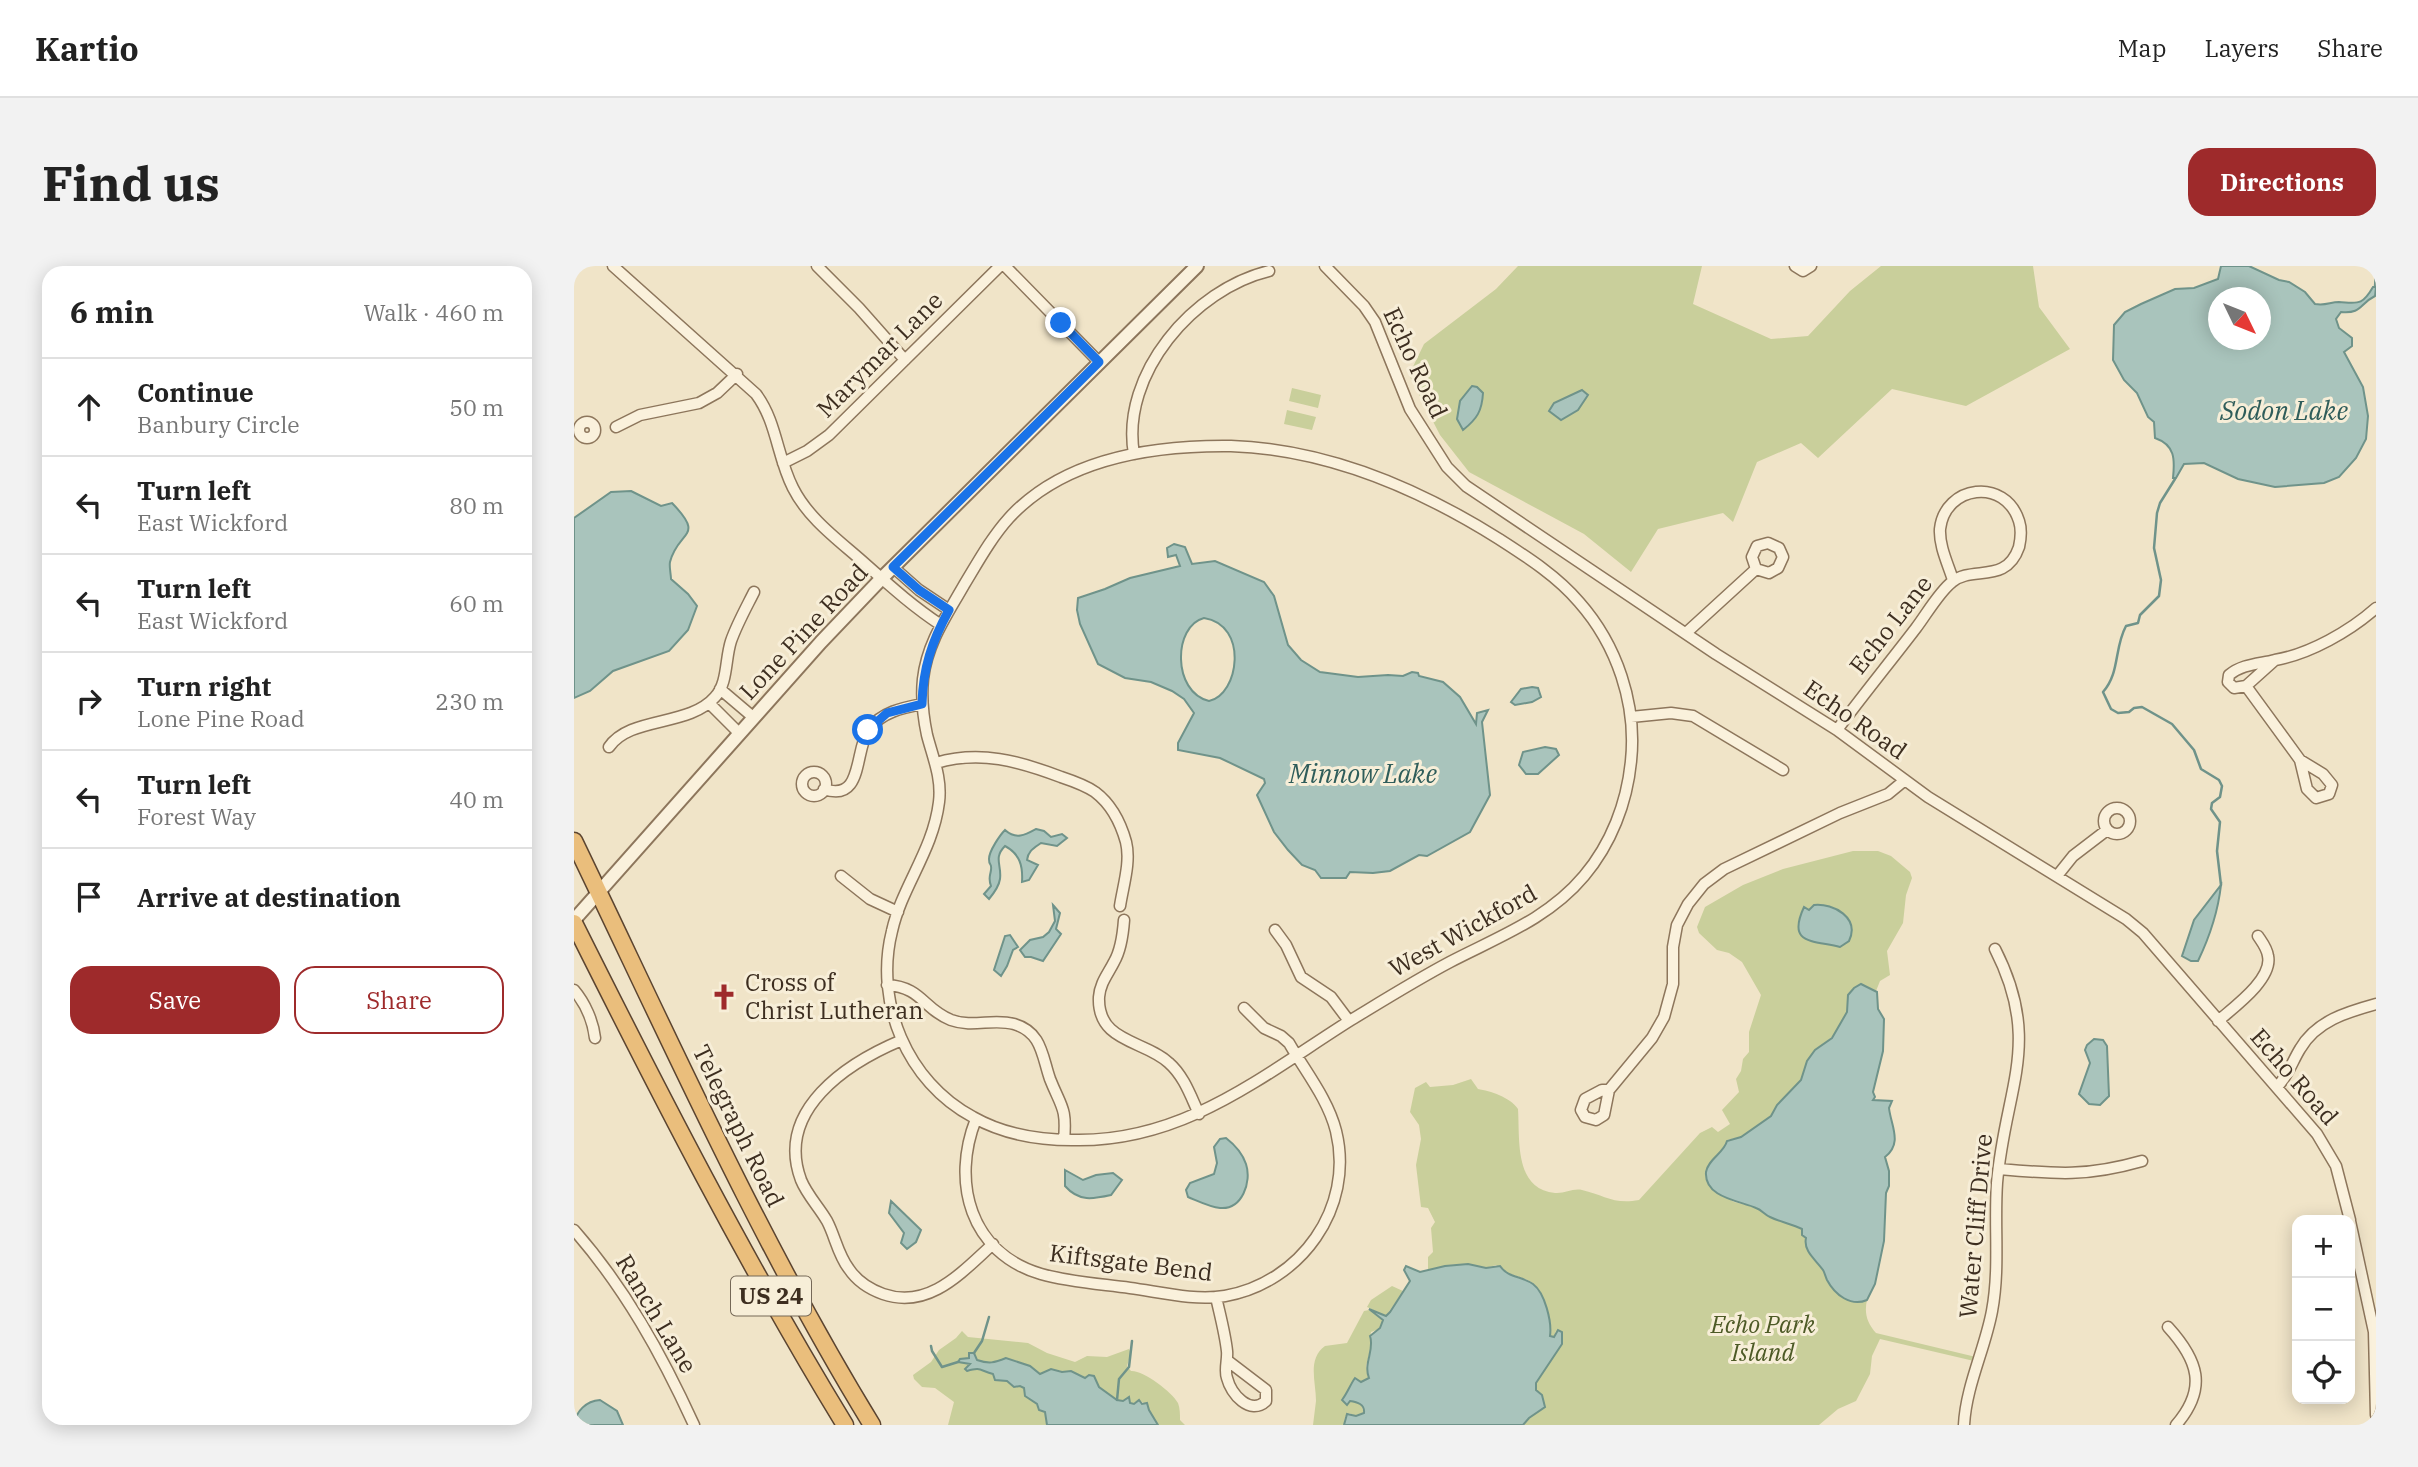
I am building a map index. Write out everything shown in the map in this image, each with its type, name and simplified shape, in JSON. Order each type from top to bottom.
[{"type":"highway","name":"Telegraph Road","points":[[574,841],[728,1160],[872,1425]]},
{"type":"highway","name":"Telegraph Road","points":[[574,922],[699,1166],[786,1325],[845,1425]]},
{"type":"highway","points":[[676,1123],[695,1126],[704,1111]]},
{"type":"highway","points":[[699,1166],[708,1156],[728,1160]]},
{"type":"street","points":[[613,266],[737,374],[763,403],[771,420],[783,463],[804,506],[895,592],[941,625]]},
{"type":"street","points":[[817,266],[905,360]]},
{"type":"street","points":[[1002,266],[1099,362]]},
{"type":"street","name":"Marymar Lane","points":[[783,463],[807,451],[829,435],[1002,266]]},
{"type":"street","name":"Lone Pine Road","points":[[574,922],[753,717],[882,578],[1197,266]]},
{"type":"street","name":"Echo Road","points":[[1325,266],[1376,321],[1410,409],[1437,454],[1457,478],[1686,633],[1837,730],[1957,816],[2137,927],[2317,1134],[2331,1155],[2341,1181],[2349,1215]]},
{"type":"street","points":[[1795,266],[1803,271],[1811,266]]},
{"type":"street","points":[[1135,454],[1134,425],[1141,393],[1155,361],[1171,335],[1214,295],[1237,282],[1269,271]]},
{"type":"street","points":[[616,427],[640,415],[699,403],[716,393],[737,374]]},
{"type":"street","name":"West Wickford","points":[[1216,446],[1282,450],[1348,466],[1398,485],[1443,507],[1529,559],[1574,596],[1598,626],[1615,659],[1625,687],[1631,718],[1632,753],[1624,801],[1603,848],[1575,886],[1553,907],[1534,920],[1432,972],[1199,1114],[1162,1128],[1094,1140],[1021,1135],[976,1119],[933,1086],[902,1040],[891,1008],[887,985],[887,954],[898,912],[928,847],[940,791],[922,704],[926,662],[949,610],[993,539],[1021,506],[1046,486],[1070,473],[1135,454],[1216,446]]},
{"type":"street","name":"Echo Lane","points":[[1837,730],[1953,580],[2000,570],[2016,554],[2022,534],[2020,523],[2016,513],[2002,496],[1987,492],[1969,494],[1952,504],[1944,516],[1940,538],[1953,580]]},
{"type":"street","points":[[893,567],[935,602],[949,610]]},
{"type":"street","points":[[1686,633],[1756,569]]},
{"type":"street","points":[[609,747],[631,730],[680,717],[709,703],[720,689],[730,644],[754,592]]},
{"type":"street","points":[[927,615],[935,602]]},
{"type":"street","points":[[2275,660],[2246,686],[2238,689],[2231,687],[2228,682],[2229,675],[2248,665],[2275,660],[2325,641],[2354,625],[2376,607]]},
{"type":"street","points":[[2246,686],[2300,760]]},
{"type":"street","points":[[720,689],[753,717]]},
{"type":"street","points":[[709,703],[739,733]]},
{"type":"street","points":[[824,789],[841,790],[852,783],[857,773],[858,757],[864,738],[880,718],[896,710],[922,704]]},
{"type":"street","points":[[1631,718],[1671,713],[1693,716],[1783,770]]},
{"type":"street","points":[[936,763],[973,757],[1002,758],[1032,766],[1096,793],[1113,814],[1126,844],[1128,858],[1120,906]]},
{"type":"street","points":[[1609,1090],[1652,1038],[1664,1017],[1673,984],[1673,947],[1677,925],[1688,904],[1704,884],[1724,869],[1840,813],[1888,794],[1905,780]]},
{"type":"street","points":[[2057,876],[2073,856],[2106,830]]},
{"type":"street","points":[[841,876],[870,899],[898,912]]},
{"type":"street","points":[[1124,920],[1118,955],[1100,991],[1102,1015],[1110,1028],[1122,1039],[1155,1052],[1170,1063],[1181,1078],[1199,1114]]},
{"type":"street","points":[[1275,930],[1286,945],[1301,977],[1331,997],[1349,1021]]},
{"type":"street","points":[[2218,1021],[2246,996],[2266,972],[2269,958],[2258,936]]},
{"type":"street","name":"Water Cliff Drive","points":[[1964,1425],[1967,1400],[1988,1332],[1994,1299],[1999,1169],[2019,1066],[2020,1032],[2014,993],[1995,948]]},
{"type":"street","points":[[887,985],[914,992],[937,1012],[953,1021],[971,1025],[1009,1023],[1033,1035],[1043,1049],[1050,1078],[1063,1104],[1066,1122],[1064,1140]]},
{"type":"street","points":[[574,990],[594,1026],[595,1038]]},
{"type":"street","points":[[2277,1087],[2287,1076],[2303,1044],[2319,1027],[2339,1016],[2376,1004]]},
{"type":"street","name":"Kiftsgate Bend","points":[[976,1119],[964,1158],[966,1190],[978,1223],[993,1244],[1019,1265],[1049,1276],[1185,1296],[1216,1297],[1260,1285],[1291,1266],[1314,1241],[1332,1208],[1339,1169],[1335,1129],[1325,1103],[1285,1039],[1264,1028],[1244,1008]]},
{"type":"street","points":[[902,1040],[850,1066],[827,1086],[811,1105],[800,1125],[796,1144],[797,1165],[802,1181],[826,1220],[846,1265],[857,1279],[880,1293],[903,1298],[934,1292],[993,1244]]},
{"type":"street","points":[[1999,1169],[2074,1174],[2098,1172],[2142,1161]]},
{"type":"street","name":"Ranch Lane","points":[[574,1230],[603,1264],[631,1306],[694,1425]]},
{"type":"street","name":"Echo Road","points":[[2355,1244],[2374,1332],[2376,1415]]},
{"type":"street","points":[[1216,1297],[1228,1361],[1226,1376],[1232,1388],[1247,1405],[1261,1406],[1266,1401],[1266,1390],[1228,1361]]},
{"type":"street","points":[[2168,1327],[2190,1354],[2196,1371],[2191,1403],[2176,1425]]},
{"type":"green space","points":[[1518,266],[1702,266],[1693,304],[1771,339],[1808,336],[1850,291],[1881,266],[2033,266],[2039,307],[2070,349],[1966,406],[1892,389],[1818,458],[1801,443],[1757,462],[1733,522],[1723,513],[1658,529],[1631,572],[1584,534],[1469,472],[1440,435],[1409,375],[1424,344],[1496,289]]},
{"type":"green space","points":[[1292,388],[1321,395],[1318,408],[1289,401]]},
{"type":"green space","points":[[1287,410],[1316,417],[1312,430],[1284,424]]},
{"type":"green space","name":"Echo Park Island","points":[[1853,851],[1878,851],[1891,856],[1910,872],[1912,878],[1906,895],[1903,923],[1887,951],[1890,975],[1880,981],[1876,991],[1865,985],[1854,988],[1848,998],[1849,1009],[1835,1034],[1811,1055],[1801,1080],[1777,1105],[1771,1116],[1741,1137],[1727,1140],[1725,1147],[1713,1159],[1716,1191],[1734,1202],[1758,1208],[1770,1217],[1802,1229],[1801,1234],[1806,1238],[1812,1258],[1824,1270],[1834,1290],[1852,1302],[1867,1300],[1867,1318],[1876,1333],[1976,1357],[1974,1361],[1880,1339],[1872,1356],[1870,1374],[1856,1401],[1838,1409],[1819,1425],[1523,1425],[1545,1407],[1542,1395],[1536,1390],[1536,1383],[1562,1344],[1556,1331],[1554,1337],[1549,1336],[1550,1323],[1545,1302],[1539,1290],[1527,1279],[1506,1272],[1496,1265],[1486,1268],[1468,1264],[1448,1265],[1428,1271],[1428,1257],[1433,1252],[1431,1228],[1435,1222],[1428,1208],[1421,1207],[1416,1165],[1421,1139],[1419,1125],[1410,1112],[1415,1088],[1426,1082],[1430,1087],[1453,1085],[1471,1079],[1478,1089],[1510,1101],[1518,1109],[1520,1148],[1526,1173],[1532,1183],[1542,1190],[1558,1193],[1579,1190],[1616,1200],[1639,1200],[1700,1133],[1712,1127],[1718,1132],[1730,1124],[1722,1110],[1739,1092],[1736,1079],[1743,1059],[1749,1052],[1749,1032],[1761,995],[1742,962],[1729,953],[1717,950],[1699,933],[1697,927],[1705,907],[1743,885],[1783,869]],"holes":[[[1820,904],[1838,910],[1849,922],[1852,935],[1840,947],[1806,939],[1801,935],[1799,921],[1803,909],[1809,910]]]},
{"type":"green space","points":[[1392,1286],[1403,1291],[1386,1316],[1367,1307],[1371,1300]]},
{"type":"green space","points":[[1369,1310],[1382,1317],[1383,1321],[1379,1329],[1371,1332],[1372,1344],[1366,1366],[1369,1378],[1350,1385],[1350,1391],[1345,1395],[1350,1401],[1361,1404],[1364,1414],[1356,1416],[1349,1413],[1345,1417],[1344,1425],[1313,1425],[1316,1357],[1325,1346],[1347,1343],[1364,1311]]},
{"type":"green space","points":[[962,1331],[968,1337],[1028,1343],[1047,1353],[1075,1362],[1087,1356],[1107,1357],[1129,1349],[1131,1353],[1127,1366],[1131,1371],[1157,1382],[1170,1393],[1178,1403],[1180,1420],[1185,1425],[1158,1425],[1148,1405],[1138,1400],[1135,1405],[1117,1400],[1081,1375],[1051,1369],[1041,1374],[1029,1366],[1006,1358],[992,1363],[977,1360],[974,1353],[969,1358],[958,1361],[967,1362],[971,1369],[982,1370],[1011,1385],[1025,1388],[1038,1409],[1045,1412],[1047,1425],[948,1425],[954,1402],[935,1388],[922,1387],[913,1375],[931,1362],[939,1350]]},
{"type":"water","name":"Sodon Lake","points":[[2221,266],[2249,266],[2289,282],[2305,292],[2315,304],[2359,302],[2376,287],[2375,296],[2357,310],[2341,312],[2336,319],[2339,328],[2352,338],[2352,346],[2344,352],[2363,387],[2368,416],[2366,439],[2356,458],[2339,477],[2324,483],[2275,487],[2238,479],[2204,463],[2184,464],[2176,478],[2173,478],[2174,465],[2170,449],[2155,438],[2154,422],[2148,417],[2137,393],[2124,380],[2113,360],[2114,325],[2125,312],[2141,304],[2175,289],[2194,288],[2218,279]]},
{"type":"water","points":[[1472,386],[1483,393],[1480,410],[1463,430],[1457,419],[1460,401]]},
{"type":"water","points":[[1582,390],[1588,395],[1578,410],[1561,420],[1549,411],[1554,403]]},
{"type":"water","points":[[631,491],[661,506],[672,503],[687,522],[687,534],[678,544],[670,562],[671,579],[697,606],[688,630],[669,651],[613,671],[590,691],[574,698],[574,518],[611,492]]},
{"type":"water","name":"Minnow Lake","points":[[1174,544],[1185,547],[1192,564],[1215,561],[1264,582],[1274,596],[1288,645],[1301,660],[1320,672],[1358,677],[1418,673],[1419,676],[1443,682],[1460,697],[1476,724],[1477,713],[1488,710],[1482,722],[1490,795],[1470,832],[1427,856],[1419,855],[1390,871],[1350,872],[1346,878],[1321,878],[1315,870],[1302,865],[1274,832],[1257,795],[1265,783],[1264,779],[1220,758],[1178,750],[1178,743],[1194,713],[1184,699],[1151,682],[1125,678],[1098,664],[1080,624],[1077,610],[1078,598],[1130,578],[1180,566],[1176,555],[1168,557],[1167,548]],"holes":[[[1204,618],[1218,623],[1228,633],[1235,660],[1227,686],[1219,696],[1209,701],[1197,695],[1188,685],[1183,673],[1182,645],[1186,633],[1194,623]]]},
{"type":"water","points":[[1538,688],[1541,697],[1532,702],[1515,705],[1511,702],[1521,689]]},
{"type":"water","points":[[1545,747],[1556,749],[1559,755],[1538,774],[1526,774],[1519,765],[1523,752]]},
{"type":"water","points":[[1036,829],[1051,837],[1062,834],[1067,838],[1057,846],[1041,843],[1032,850],[1027,860],[1038,865],[1029,880],[1022,882],[1020,861],[1005,846],[999,854],[999,882],[989,899],[984,894],[991,886],[989,856],[998,839],[1005,830],[1017,836]]},
{"type":"water","points":[[2221,885],[2216,914],[2206,942],[2198,961],[2191,961],[2182,956],[2194,920]]},
{"type":"water","points":[[1053,905],[1060,913],[1056,929],[1061,934],[1043,961],[1025,957],[1020,950],[1030,940],[1043,937],[1055,921]]},
{"type":"water","points":[[1814,905],[1837,909],[1848,919],[1851,925],[1849,941],[1840,947],[1811,941],[1800,934],[1799,919],[1804,907],[1809,910]]},
{"type":"water","points":[[1010,935],[1018,947],[1013,950],[1001,976],[994,970],[1005,936]]},
{"type":"water","points":[[1861,984],[1877,992],[1878,1009],[1884,1019],[1883,1051],[1873,1100],[1892,1101],[1889,1108],[1895,1140],[1894,1146],[1885,1157],[1889,1186],[1886,1193],[1884,1241],[1875,1284],[1867,1300],[1855,1302],[1839,1295],[1830,1285],[1808,1251],[1802,1229],[1717,1193],[1707,1181],[1706,1172],[1727,1141],[1741,1137],[1771,1116],[1777,1105],[1801,1080],[1807,1061],[1815,1050],[1832,1038],[1847,1012],[1848,995]]},
{"type":"water","points":[[2094,1039],[2103,1040],[2107,1046],[2109,1096],[2100,1105],[2089,1104],[2079,1094],[2090,1063],[2085,1050]]},
{"type":"water","points":[[1226,1138],[1242,1156],[1248,1179],[1244,1194],[1239,1200],[1228,1207],[1220,1208],[1188,1197],[1186,1190],[1190,1183],[1214,1174],[1217,1163],[1214,1147],[1220,1139]]},
{"type":"water","points":[[1065,1170],[1083,1180],[1113,1173],[1122,1180],[1111,1195],[1086,1198],[1076,1195],[1065,1186]]},
{"type":"water","points":[[891,1201],[921,1230],[916,1242],[907,1249],[901,1243],[904,1233],[889,1213]]},
{"type":"water","points":[[1468,1264],[1486,1268],[1500,1266],[1507,1273],[1533,1284],[1547,1308],[1550,1336],[1554,1337],[1558,1330],[1562,1332],[1562,1344],[1536,1383],[1536,1390],[1542,1395],[1545,1407],[1523,1425],[1344,1425],[1347,1414],[1356,1416],[1364,1413],[1360,1404],[1350,1401],[1347,1405],[1342,1400],[1355,1378],[1361,1382],[1369,1378],[1367,1367],[1370,1336],[1380,1328],[1383,1320],[1369,1309],[1386,1316],[1390,1312],[1410,1281],[1404,1270],[1406,1266],[1420,1272]]},
{"type":"water","points":[[969,1353],[974,1353],[977,1360],[985,1362],[1006,1358],[1030,1366],[1040,1374],[1051,1369],[1071,1371],[1085,1378],[1094,1376],[1099,1387],[1117,1400],[1123,1401],[1129,1397],[1130,1403],[1134,1404],[1139,1400],[1142,1404],[1147,1403],[1158,1425],[1047,1425],[1045,1412],[1039,1410],[1037,1404],[1025,1396],[1024,1388],[1014,1387],[1007,1381],[995,1380],[993,1374],[980,1370],[967,1371],[965,1369],[970,1364],[958,1362],[960,1359],[969,1358]]},
{"type":"water","points":[[600,1400],[617,1411],[623,1425],[574,1425],[582,1408],[590,1402]]},
{"type":"waterway","points":[[2375,287],[2376,271]]},
{"type":"waterway","points":[[2175,479],[2157,513],[2154,548],[2161,580],[2159,596],[2140,615],[2138,623],[2126,626],[2115,669],[2103,692],[2111,709],[2118,713],[2142,707],[2172,724],[2194,750],[2201,769],[2219,780],[2222,786],[2220,797],[2212,803],[2211,809],[2220,822],[2217,851],[2221,885]]},
{"type":"waterway","points":[[974,1353],[982,1341],[989,1317]]},
{"type":"waterway","points":[[1117,1400],[1119,1379],[1129,1367],[1132,1341]]},
{"type":"waterway","points":[[931,1346],[942,1367],[958,1362]]},
{"type":"place","name":"Cross of Christ Lutheran","points":[[724,997]]},
{"type":"route","points":[[868,730],[887,713],[922,704],[926,662],[932,643],[949,610],[929,598],[893,567],[1099,362],[1061,323]]}]
